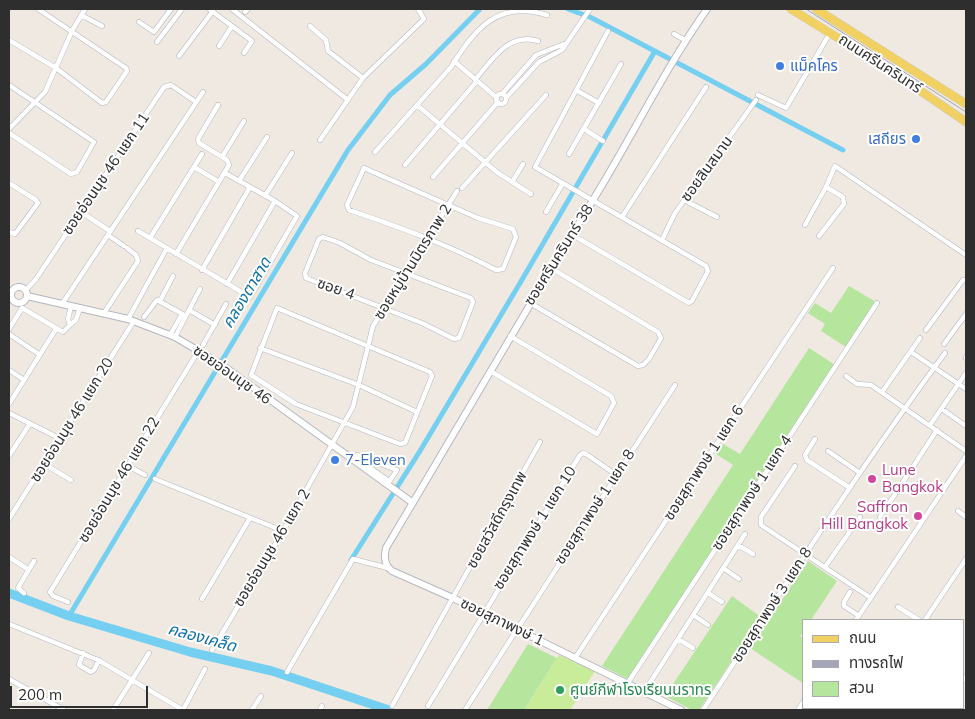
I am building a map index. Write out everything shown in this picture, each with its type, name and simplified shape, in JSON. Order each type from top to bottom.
[{"type":"main road","name":"ถนนศรีนครินทร์","points":[[792,9],[966,122]]},
{"type":"main road","name":"ถนนศรีนครินทร์","points":[[816,9],[966,104]]},
{"type":"street","points":[[9,40],[56,68],[104,103],[127,71],[126,68],[38,9]]},
{"type":"street","points":[[9,85],[36,102],[94,142],[77,172],[71,174],[9,131],[36,102],[49,86],[72,31],[85,9]]},
{"type":"street","points":[[139,22],[154,32],[170,9]]},
{"type":"street","points":[[157,42],[182,9]]},
{"type":"street","points":[[232,9],[348,100]]},
{"type":"street","points":[[320,140],[363,78],[424,19],[418,9]]},
{"type":"street","points":[[375,152],[454,61],[479,29],[503,12],[526,9],[547,15]]},
{"type":"street","points":[[454,61],[497,100],[504,103],[506,98],[539,62],[560,52],[590,9]]},
{"type":"street","name":"ซอยศรีนครินทร์ 38","points":[[413,503],[510,336],[593,200],[670,63],[706,9]]},
{"type":"street","points":[[179,56],[211,10],[252,41],[244,53]]},
{"type":"street","points":[[81,15],[102,26]]},
{"type":"street","points":[[219,46],[232,26]]},
{"type":"street","points":[[310,26],[326,40],[328,51],[363,78]]},
{"type":"street","points":[[571,234],[687,302],[692,301],[706,275],[707,267],[535,165],[608,30]]},
{"type":"street","name":"ซอยสินสมาน","points":[[662,240],[672,218],[684,200],[757,98],[786,108],[830,32]]},
{"type":"street","points":[[674,34],[685,40]]},
{"type":"street","points":[[405,165],[494,57],[511,42],[525,38],[538,42]]},
{"type":"street","points":[[433,177],[536,55],[566,43]]},
{"type":"street","points":[[569,154],[621,64]]},
{"type":"street","name":"ซอยอ่อนนุช 46 แยก 11","points":[[26,293],[166,85],[171,85],[196,102]]},
{"type":"street","points":[[622,217],[706,87]]},
{"type":"street","points":[[576,90],[599,103]]},
{"type":"street","points":[[62,304],[203,92]]},
{"type":"street","points":[[502,94],[506,98]]},
{"type":"street","points":[[462,188],[546,95]]},
{"type":"street","points":[[417,104],[462,144],[531,194]]},
{"type":"street","points":[[176,254],[225,173],[229,163],[200,143],[198,139],[218,105]]},
{"type":"street","points":[[222,157],[244,121]]},
{"type":"street","points":[[584,130],[603,141]]},
{"type":"street","points":[[240,181],[267,137]]},
{"type":"street","points":[[265,196],[292,153]]},
{"type":"street","points":[[150,238],[202,154]]},
{"type":"street","points":[[512,182],[523,164]]},
{"type":"street","points":[[805,225],[826,187],[834,166],[966,255]]},
{"type":"street","points":[[194,167],[216,180]]},
{"type":"street","points":[[367,169],[448,205],[515,230],[516,237],[503,268],[496,270],[469,256],[426,239],[349,210],[347,204],[361,170],[367,169]]},
{"type":"street","points":[[138,231],[248,296],[252,294],[297,216],[276,201],[225,173]]},
{"type":"street","points":[[9,183],[38,203],[20,231],[16,234],[9,232]]},
{"type":"street","points":[[546,212],[563,183]]},
{"type":"street","points":[[202,270],[250,187]]},
{"type":"street","points":[[819,236],[845,200],[843,196],[826,187]]},
{"type":"street","name":"ซอยหมู่บ้านมิตรภาพ 2","points":[[332,446],[353,407],[371,330],[457,191]]},
{"type":"street","points":[[684,200],[717,217]]},
{"type":"street","points":[[227,284],[276,201]]},
{"type":"street","points":[[81,212],[136,255],[138,261],[104,313]]},
{"type":"street","name":"ซอย 4","points":[[323,237],[340,243],[366,258],[404,274],[464,295],[473,300],[459,338],[454,339],[427,325],[384,307],[309,279],[305,273],[319,239],[323,237]]},
{"type":"street","name":"ซอยอ่อนนุช 46 แยก 20","points":[[9,519],[61,439],[131,320],[167,248]]},
{"type":"street","points":[[530,303],[638,366],[646,364],[660,338],[658,332],[551,268]]},
{"type":"street","name":"ซอยสุภาพงษ์ 1 แยก 6","points":[[575,658],[832,268]]},
{"type":"street","points":[[160,301],[174,276]]},
{"type":"street","points":[[926,330],[963,280],[966,280]]},
{"type":"street","points":[[10,295],[18,288],[26,293]]},
{"type":"street","points":[[172,336],[200,289]]},
{"type":"street","name":"ซอยอ่อนนุช 46","points":[[10,295],[13,300],[20,302],[26,293],[62,304],[131,320],[201,348],[332,446],[413,503]]},
{"type":"street","points":[[144,317],[154,302],[160,301],[184,315]]},
{"type":"street","name":"ซอยสุภาพงษ์ 1 แยก 4","points":[[627,684],[877,303]]},
{"type":"street","name":"ซอยอ่อนนุช 46 แยก 22","points":[[68,602],[53,596],[50,592],[201,348],[226,304]]},
{"type":"street","points":[[70,325],[68,319],[72,306]]},
{"type":"street","points":[[9,329],[22,308],[56,329],[65,332],[76,320],[80,308]]},
{"type":"street","points":[[278,308],[368,347],[431,373],[403,444],[344,423],[284,398],[253,376],[251,371],[278,308]]},
{"type":"street","points":[[189,310],[215,324]]},
{"type":"street","points":[[944,344],[966,314]]},
{"type":"street","points":[[9,404],[56,329]]},
{"type":"street","points":[[9,334],[40,355]]},
{"type":"street","points":[[490,371],[597,434],[614,404],[614,399],[510,336]]},
{"type":"street","points":[[882,392],[920,338]]},
{"type":"street","points":[[260,348],[359,385],[417,412]]},
{"type":"street","points":[[911,352],[966,389]]},
{"type":"street","name":"ซอยสุภาพงษ์ 3 แยก 8","points":[[703,710],[805,554],[904,408],[945,353]]},
{"type":"street","points":[[9,370],[24,380]]},
{"type":"street","points":[[930,426],[966,373]]},
{"type":"street","points":[[846,376],[857,384],[871,385],[966,451]]},
{"type":"street","name":"ซอยสุภาพงษ์ 1 แยก 8","points":[[465,710],[615,474],[675,385]]},
{"type":"street","points":[[942,409],[966,426]]},
{"type":"street","points":[[9,413],[29,425],[61,439]]},
{"type":"street","points":[[9,456],[29,425]]},
{"type":"street","points":[[880,516],[937,430]]},
{"type":"street","points":[[815,439],[805,454],[807,460],[850,488]]},
{"type":"street","name":"ซอยสวัสดีกรุงเทพ","points":[[392,706],[540,442]]},
{"type":"street","name":"ซอยอ่อนนุช 46 แยก 2","points":[[212,650],[332,446]]},
{"type":"street","points":[[828,452],[860,473]]},
{"type":"street","name":"ซอยสุภาพงษ์ 1 แยก 10","points":[[483,612],[580,455],[585,453],[615,474]]},
{"type":"street","points":[[358,455],[397,470],[389,485],[356,458],[358,455]]},
{"type":"street","points":[[850,592],[843,604],[858,618],[966,456]]},
{"type":"street","points":[[44,464],[71,480]]},
{"type":"street","points":[[128,466],[145,475]]},
{"type":"street","points":[[795,466],[760,522],[761,525],[870,598]]},
{"type":"street","points":[[155,479],[283,531]]},
{"type":"street","points":[[388,568],[385,560],[386,548],[413,503]]},
{"type":"street","points":[[958,512],[966,517]]},
{"type":"street","points":[[824,568],[860,516]]},
{"type":"street","points":[[202,599],[250,518]]},
{"type":"street","points":[[644,692],[745,534]]},
{"type":"street","points":[[738,545],[753,554]]},
{"type":"street","points":[[9,557],[29,570]]},
{"type":"street","points":[[287,672],[353,559],[388,568]]},
{"type":"street","points":[[926,619],[966,559]]},
{"type":"street","points":[[24,593],[18,588],[34,561]]},
{"type":"street","name":"ซอยสุภาพงษ์ 1","points":[[388,568],[483,612],[682,710]]},
{"type":"street","points":[[723,568],[739,579]]},
{"type":"street","points":[[708,593],[722,602]]},
{"type":"street","points":[[898,607],[917,619]]},
{"type":"street","points":[[428,706],[483,612]]},
{"type":"street","points":[[693,615],[708,625]]},
{"type":"street","points":[[9,624],[99,660],[131,681],[183,710],[205,670]]},
{"type":"street","points":[[678,639],[692,648]]},
{"type":"street","points":[[83,653],[79,665],[91,672],[99,660]]},
{"type":"street","points":[[113,710],[149,653]]},
{"type":"street","points":[[9,679],[64,710]]},
{"type":"street","points":[[252,710],[261,696]]},
{"type":"green space","points":[[849,286],[876,302],[846,347],[821,331],[825,324],[808,313],[815,303],[831,313]]},
{"type":"green space","points":[[809,348],[835,365],[628,679],[602,666],[733,465],[716,454],[723,444],[740,454]]},
{"type":"green space","points":[[808,561],[837,581],[812,619],[802,619],[802,634],[800,636],[802,638],[802,683],[750,648]]},
{"type":"green space","points":[[732,596],[761,617],[699,710],[692,710],[665,696]]},
{"type":"green space","points":[[528,644],[557,658],[524,710],[487,710]]},
{"type":"green space","name":"ศูนย์กีฬาโรงเรียนนราทร","points":[[559,655],[595,671],[570,710],[524,710]]},
{"type":"waterway","name":"คลองตาสาด","points":[[69,616],[348,150],[390,95],[426,64],[480,9]]},
{"type":"waterway","points":[[568,9],[590,17],[843,150]]},
{"type":"waterway","points":[[351,560],[420,451],[655,51]]},
{"type":"waterway","name":"คลองเคล็ด","points":[[9,593],[69,616],[190,652],[272,671],[389,710]]},
{"type":"railway","points":[[806,9],[966,112]]},
{"type":"place","name":"แม็คโคร","points":[[780,66]]},
{"type":"place","name":"เสถียร","points":[[916,139]]},
{"type":"place","name":"7-Eleven","points":[[335,460]]},
{"type":"place","name":"Lune Bangkok","points":[[872,479]]},
{"type":"place","name":"Saffron Hill Bangkok","points":[[918,516]]},
{"type":"place","name":"ศูนย์กีฬาโรงเรียนนราทร","points":[[560,690]]}]
